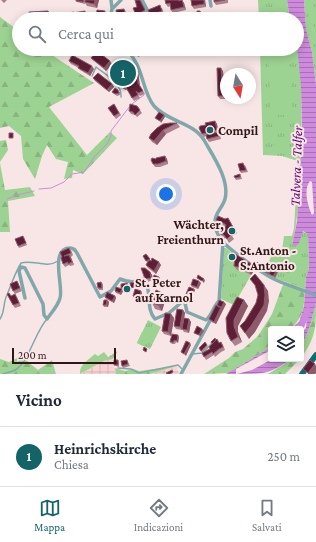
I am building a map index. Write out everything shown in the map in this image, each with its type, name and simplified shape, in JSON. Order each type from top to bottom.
[{"type":"main road","points":[[302,374],[316,356]]},
{"type":"street","points":[[111,12],[112,0],[120,1]]},
{"type":"street","points":[[142,0],[148,12]]},
{"type":"street","points":[[210,0],[211,6]]},
{"type":"street","points":[[112,9],[120,1]]},
{"type":"street","points":[[132,56],[139,68],[143,85],[154,106],[165,115],[194,128],[204,140],[220,171],[225,184],[226,192],[222,206],[215,220],[217,233],[223,242],[262,273],[276,280],[316,295]]},
{"type":"street","points":[[181,374],[219,301],[223,242]]},
{"type":"street","points":[[25,298],[18,269],[21,267],[25,268],[43,304],[44,315],[47,319],[61,298],[58,261],[62,252],[69,248],[75,250],[82,260],[86,273],[100,297],[111,291],[120,279],[130,282],[138,282],[144,279],[149,286],[151,313],[155,319],[169,313],[183,302],[185,303],[187,312],[206,320],[219,301]]},
{"type":"lane","points":[[109,76],[118,67],[136,62]]},
{"type":"lane","points":[[92,76],[96,67],[109,76],[119,86],[121,90],[121,97]]},
{"type":"lane","points":[[0,320],[4,311],[6,295],[10,290],[10,284],[21,262],[44,265],[56,263],[58,261]]},
{"type":"lane","points":[[2,374],[15,370],[18,367],[30,351],[42,324],[47,319]]},
{"type":"lane","points":[[192,354],[203,353],[211,344]]},
{"type":"lane","points":[[118,368],[131,369],[139,373],[178,365],[184,370]]},
{"type":"shaded area","points":[[287,0],[304,0],[306,29],[312,52],[316,85],[316,303],[310,326],[304,341],[304,330],[306,328],[307,315],[298,326],[294,326],[299,322],[304,306],[306,277],[309,268],[308,234],[303,231],[299,243],[296,246],[292,245],[297,221],[302,137],[301,87],[298,56],[304,56],[304,12],[289,12]],"holes":[[[310,181],[312,182],[314,213],[312,215],[308,203],[307,193]]]},
{"type":"shaded area","points":[[268,349],[268,352],[236,369],[236,374],[226,374]]},
{"type":"shaded area","points":[[113,359],[116,374],[81,374],[104,361]]},
{"type":"shaded area","points":[[268,361],[287,362],[278,368],[266,372],[237,374],[252,370]]},
{"type":"shaded area","points":[[177,366],[179,374],[150,374]]},
{"type":"green space","points":[[258,0],[287,0],[289,12],[259,12]]},
{"type":"green space","points":[[304,0],[316,0],[316,85],[312,52],[306,29]]},
{"type":"green space","points":[[0,17],[12,26],[12,56],[54,56],[94,83],[49,107],[87,155],[110,132],[117,138],[83,174],[73,170],[72,178],[64,179],[68,162],[56,159],[47,145],[35,179],[23,159],[21,136],[9,126],[0,128]]},
{"type":"green space","points":[[260,56],[300,56],[301,74],[300,192],[292,245],[302,231],[308,234],[309,268],[306,277],[305,289],[263,272],[273,253],[282,251],[284,236],[292,236],[294,228],[298,161],[282,156],[263,155]]},
{"type":"green space","points":[[268,56],[287,56],[293,115],[271,115]]},
{"type":"green space","points":[[6,140],[8,150],[0,162],[0,141]]},
{"type":"green space","points":[[0,163],[5,190],[30,187],[35,196],[8,201],[10,232],[0,232]]},
{"type":"green space","points":[[224,248],[233,254],[230,258],[233,261],[238,262],[251,275],[234,305],[221,299]]},
{"type":"green space","points":[[285,282],[305,289],[301,316],[295,325],[268,326],[268,349],[228,373],[204,374],[229,358],[235,352],[243,349],[258,336],[272,314]]},
{"type":"green space","points":[[316,303],[314,332],[310,344],[304,354],[304,341],[310,326]]},
{"type":"green space","points":[[148,320],[161,327],[150,349],[137,343]]},
{"type":"green space","points":[[142,332],[149,335],[143,346],[137,343]]},
{"type":"green space","points":[[118,351],[113,359],[104,361],[80,374],[82,365],[95,354],[98,356],[104,352],[108,357]]},
{"type":"green space","points":[[21,356],[38,370],[52,360],[56,374],[0,374],[0,359],[9,362]]},
{"type":"green space","points":[[287,362],[297,362],[285,374],[268,374]]},
{"type":"green space","points":[[177,366],[150,374],[116,374],[115,368],[125,371],[133,369],[139,371]]},
{"type":"building","points":[[76,0],[84,0],[83,2]]},
{"type":"building","points":[[85,0],[95,0],[94,4],[85,2]]},
{"type":"building","points":[[135,0],[140,0],[145,10],[141,12],[135,12],[133,8],[137,7]]},
{"type":"building","points":[[165,0],[182,0],[184,7],[171,10],[170,3],[166,4]]},
{"type":"building","points":[[191,0],[204,0],[204,4],[192,6]]},
{"type":"building","points":[[214,0],[225,0],[214,2]]},
{"type":"building","points":[[160,5],[162,11],[149,12],[148,10]]},
{"type":"building","points":[[124,9],[124,12],[116,12],[116,10]]},
{"type":"building","points":[[97,10],[105,11],[105,12],[97,12]]},
{"type":"building","points":[[72,56],[74,56],[92,66],[88,73],[69,61]]},
{"type":"building","points":[[93,56],[104,56],[110,61],[104,68],[91,58]]},
{"type":"building","points":[[122,66],[123,72],[119,72],[118,67]]},
{"type":"building","points":[[217,68],[220,68],[220,96],[218,96]]},
{"type":"building","points":[[136,69],[138,83],[143,91],[138,93],[136,91],[138,95],[132,98],[126,87],[132,84],[130,70]]},
{"type":"building","points":[[98,73],[112,84],[107,90],[93,78]]},
{"type":"building","points":[[125,76],[127,86],[126,88],[123,88],[122,80],[119,81],[118,78]]},
{"type":"building","points":[[115,88],[119,93],[115,94],[112,92]]},
{"type":"building","points":[[114,104],[119,113],[114,116],[108,108]]},
{"type":"building","points":[[130,104],[137,106],[140,110],[135,115],[133,112],[129,111]]},
{"type":"building","points":[[159,112],[164,115],[160,121],[155,118]]},
{"type":"building","points":[[215,121],[217,130],[202,134],[199,128],[200,126],[206,125],[205,123]]},
{"type":"building","points":[[177,123],[163,130],[154,141],[149,138],[157,128],[163,124]]},
{"type":"building","points":[[218,132],[219,136],[207,139],[206,135]]},
{"type":"building","points":[[9,133],[13,133],[13,138],[9,138]]},
{"type":"building","points":[[165,156],[166,161],[158,164],[153,164],[151,160],[152,158],[156,159]]},
{"type":"building","points":[[243,163],[246,170],[240,171],[238,164]]},
{"type":"building","points":[[240,174],[240,177],[235,178],[234,176]]},
{"type":"building","points":[[218,216],[225,219],[228,218],[234,229],[229,232],[231,235],[227,239],[223,234],[221,235],[218,230],[226,226],[225,224],[216,220]]},
{"type":"building","points":[[217,223],[224,227],[218,230],[216,226]]},
{"type":"building","points":[[23,236],[26,243],[18,246],[15,239]]},
{"type":"building","points":[[69,248],[71,253],[64,256],[69,255],[72,262],[63,264],[60,252]]},
{"type":"building","points":[[232,252],[253,265],[249,271],[240,268],[242,265],[240,264],[238,267],[234,266],[235,259],[229,256]]},
{"type":"building","points":[[146,254],[150,259],[146,261],[143,256]]},
{"type":"building","points":[[152,258],[159,262],[154,271],[146,265]]},
{"type":"building","points":[[257,262],[262,266],[260,269],[255,265]]},
{"type":"building","points":[[285,265],[288,266],[287,271],[283,270]]},
{"type":"building","points":[[273,266],[278,268],[273,276],[269,274]]},
{"type":"building","points":[[141,268],[145,268],[150,272],[151,278],[145,279]]},
{"type":"building","points":[[265,268],[268,270],[267,273],[263,271]]},
{"type":"building","points":[[255,274],[264,285],[264,305],[245,333],[240,326],[245,321],[256,303],[258,295],[255,285],[250,279]]},
{"type":"building","points":[[154,275],[159,277],[157,282],[153,281]]},
{"type":"building","points":[[198,275],[204,279],[202,281],[197,278]]},
{"type":"building","points":[[193,279],[199,281],[197,287],[191,285]]},
{"type":"building","points":[[17,281],[20,288],[13,291],[10,284]]},
{"type":"building","points":[[101,282],[102,288],[98,288],[97,283]]},
{"type":"building","points":[[137,282],[137,286],[131,288],[130,283]]},
{"type":"building","points":[[127,283],[128,286],[121,288],[121,284]]},
{"type":"building","points":[[116,287],[122,289],[120,293],[115,291]]},
{"type":"building","points":[[189,287],[194,289],[191,295],[186,294]]},
{"type":"building","points":[[135,289],[141,291],[139,297],[133,296]]},
{"type":"building","points":[[156,290],[162,293],[158,305],[152,303]]},
{"type":"building","points":[[107,292],[115,296],[112,301],[105,297]]},
{"type":"building","points":[[9,293],[11,296],[15,294],[19,303],[13,305],[7,294]]},
{"type":"building","points":[[237,297],[244,300],[234,320],[234,326],[238,337],[231,341],[227,333],[226,318]]},
{"type":"building","points":[[104,300],[107,300],[106,305],[103,305]]},
{"type":"building","points":[[219,300],[224,302],[221,308],[217,306]]},
{"type":"building","points":[[216,305],[221,307],[214,322],[209,319]]},
{"type":"building","points":[[177,309],[183,310],[180,327],[174,326]]},
{"type":"building","points":[[165,313],[171,314],[168,332],[162,331]]},
{"type":"building","points":[[184,318],[189,319],[187,330],[182,329]]},
{"type":"building","points":[[197,326],[202,329],[199,335],[194,333]]},
{"type":"building","points":[[172,334],[178,335],[177,341],[174,340],[174,342],[170,342]]},
{"type":"building","points":[[215,338],[216,340],[212,344],[211,342]]},
{"type":"building","points":[[217,339],[219,343],[221,342],[223,347],[213,354],[212,352],[204,357],[202,353],[210,349],[209,347]]},
{"type":"building","points":[[186,341],[190,343],[184,354],[181,352]]},
{"type":"building","points":[[205,342],[207,345],[201,351],[199,348]]},
{"type":"building","points":[[144,347],[147,349],[146,352],[143,350]]},
{"type":"building","points":[[114,360],[118,360],[118,365],[114,365]]},
{"type":"building","points":[[127,360],[128,364],[122,366],[121,361]]},
{"type":"building","points":[[310,360],[315,364],[308,373],[303,369]]},
{"type":"building","points":[[172,370],[173,372],[170,374],[166,373]]},
{"type":"waterway","points":[[132,104],[144,95]]},
{"type":"waterway","points":[[39,189],[51,188],[64,182],[72,174],[84,172],[95,156],[107,144],[111,136],[111,131],[130,106]]},
{"type":"waterway","points":[[7,199],[34,191]]},
{"type":"waterway","name":"Talvera - Talfer","points":[[301,326],[308,310]]},
{"type":"place","name":"Heinrichskirche","points":[[123,73]]},
{"type":"place","name":"Compil","points":[[210,130]]},
{"type":"place","name":"Wächter, Freienthurn","points":[[232,231]]},
{"type":"place","name":"St.Anton - S.Antonio","points":[[232,257]]},
{"type":"place","name":"St. Peter auf Karnol","points":[[127,289]]}]
